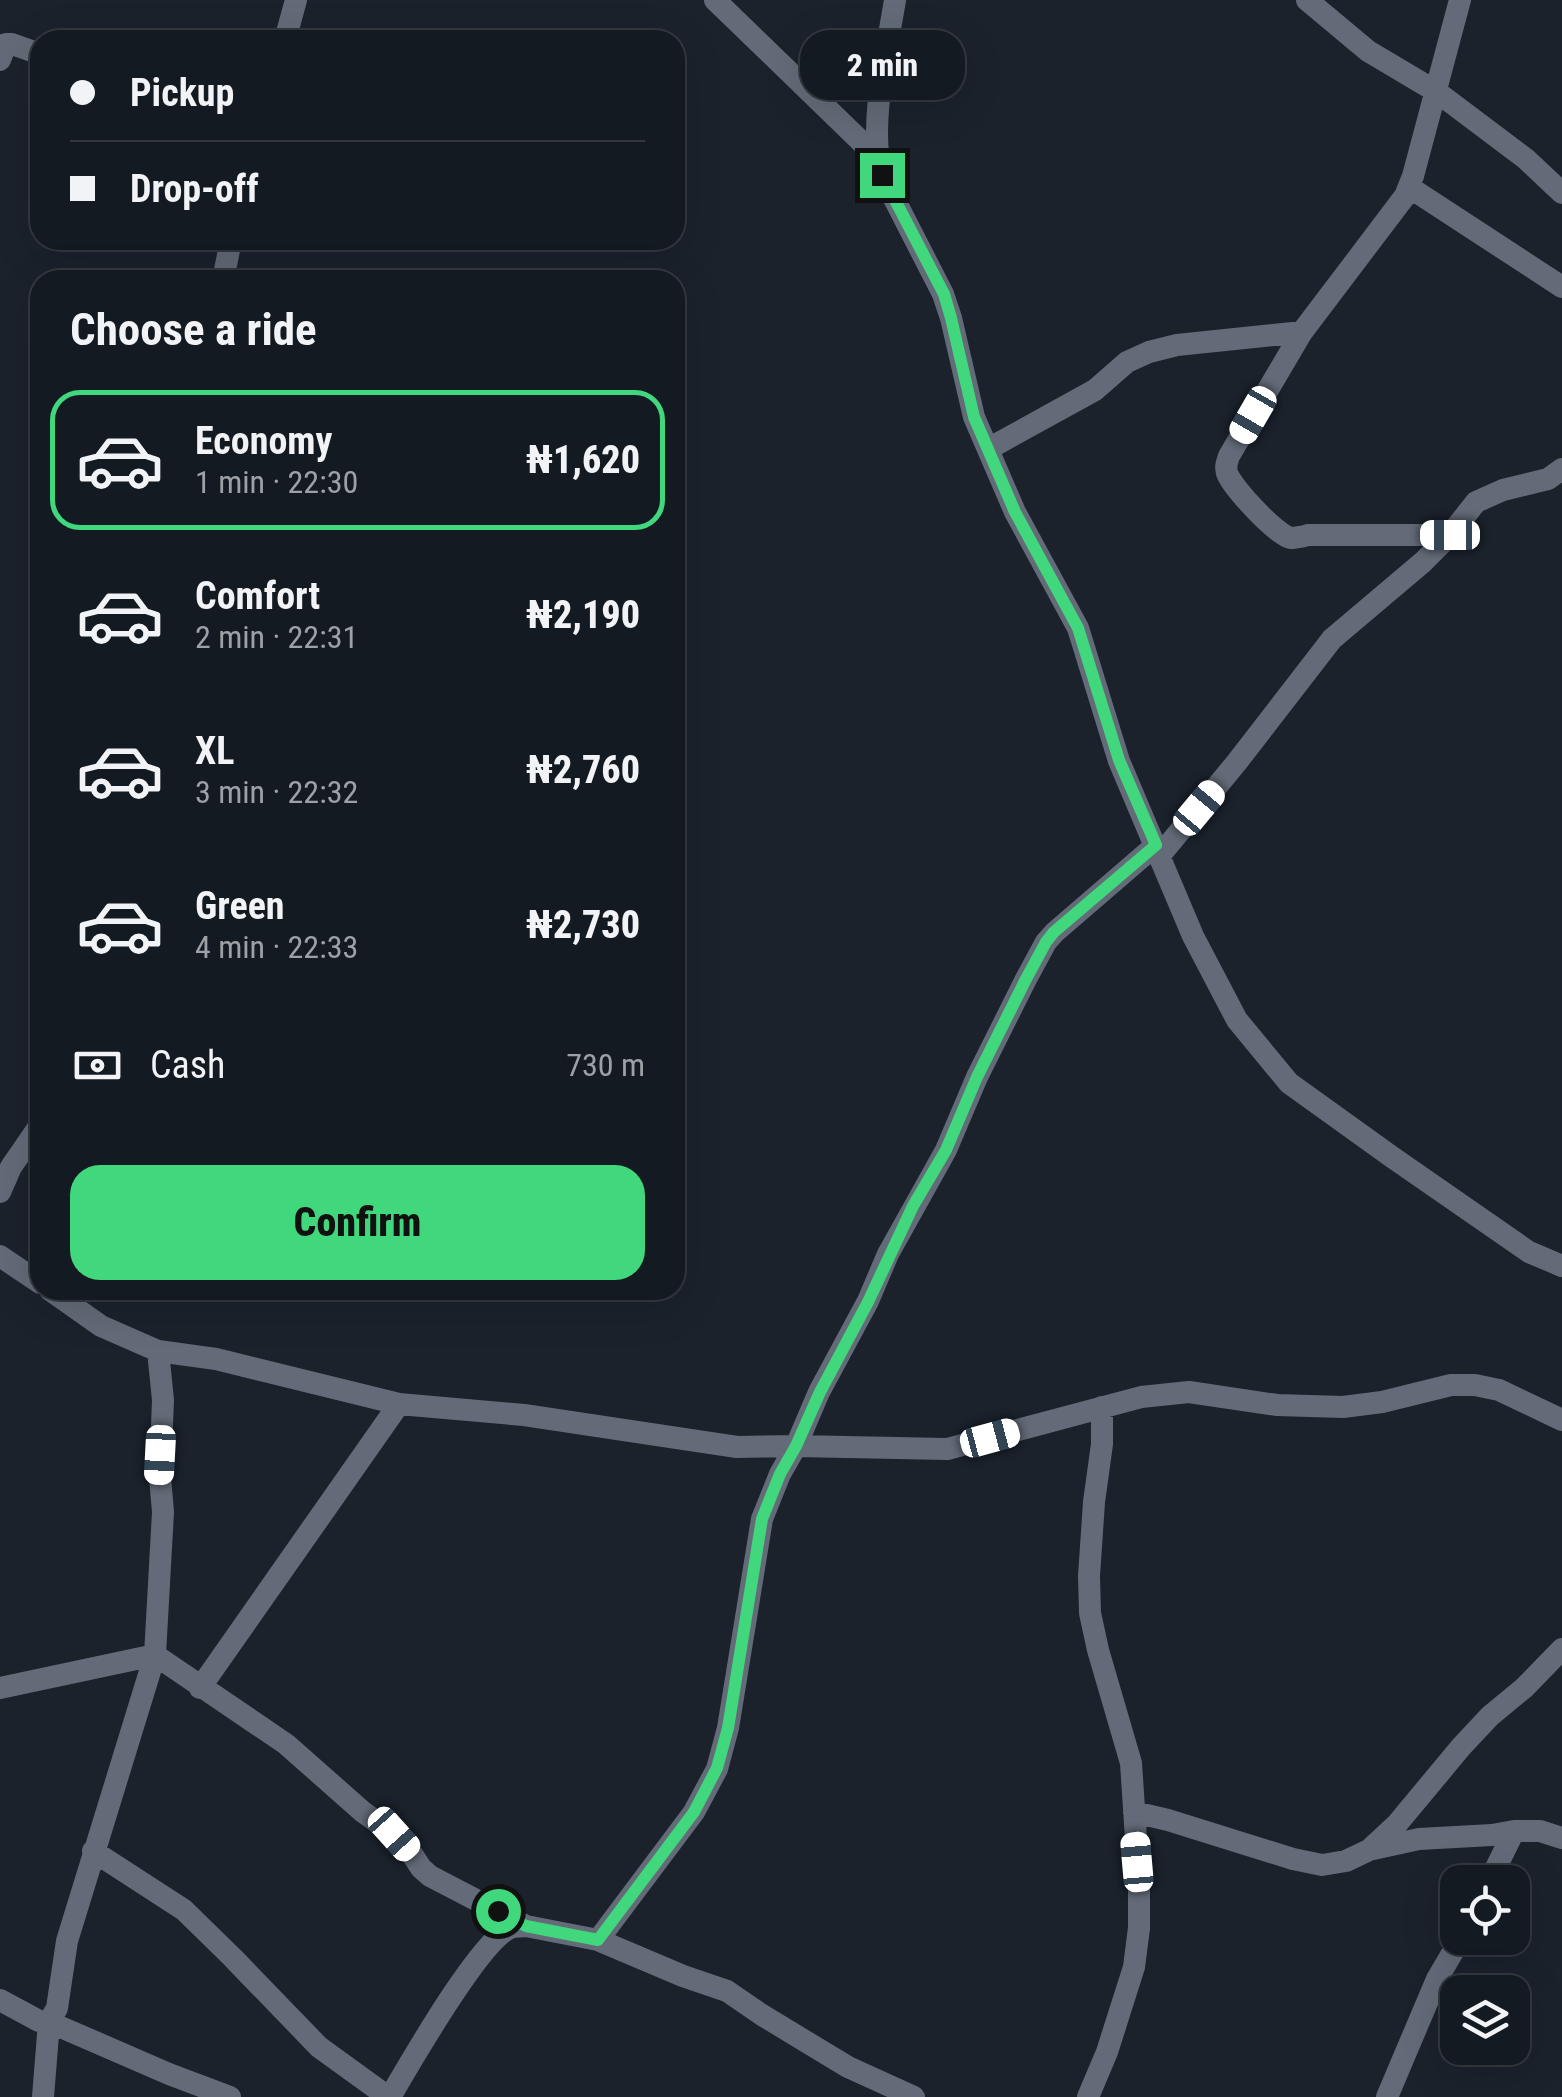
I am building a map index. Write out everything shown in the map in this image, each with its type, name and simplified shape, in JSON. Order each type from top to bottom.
[{"type":"street","points":[[288,30],[296,0]]},
{"type":"street","points":[[715,0],[876,156]]},
{"type":"street","points":[[895,0],[880,98],[876,156],[882,175],[944,294],[974,417],[1015,512],[1078,628],[1119,760],[1193,936],[1238,1020],[1289,1082],[1529,1252],[1562,1266]]},
{"type":"street","points":[[1307,0],[1368,51],[1436,92],[1526,159],[1562,193]]},
{"type":"street","points":[[1450,535],[1292,538],[1277,532],[1228,475],[1226,465],[1302,332],[1405,196],[1460,0]]},
{"type":"street","points":[[2,48],[12,44],[30,50]]},
{"type":"street","points":[[1409,187],[1562,287]]},
{"type":"street","points":[[988,449],[1095,390],[1128,362],[1149,352],[1177,345],[1302,332]]},
{"type":"street","points":[[598,1940],[694,1812],[717,1768],[728,1728],[762,1519],[820,1392],[913,1206],[946,1150],[977,1077],[1046,942],[1158,849],[1237,762],[1332,639],[1423,562],[1476,502],[1548,479],[1562,469]]},
{"type":"street","points":[[0,1192],[30,1140]]},
{"type":"street","points":[[0,1256],[30,1276]]},
{"type":"street","points":[[64,1300],[101,1326],[158,1351],[216,1360],[400,1404],[524,1415],[738,1447],[947,1449],[1140,1396],[1189,1392],[1277,1405],[1342,1407],[1382,1402],[1451,1385],[1475,1385],[1499,1390],[1562,1420]]},
{"type":"street","points":[[44,2097],[49,2022],[57,2008],[67,1941],[155,1655],[163,1512],[163,1400],[158,1351]]},
{"type":"street","points":[[200,1688],[400,1404]]},
{"type":"street","points":[[1088,2097],[1134,1967],[1139,1928],[1131,1763],[1090,1613],[1089,1576],[1102,1407]]},
{"type":"street","points":[[1369,1850],[1397,1824],[1490,1716],[1562,1649]]},
{"type":"street","points":[[0,1688],[155,1655],[286,1744],[394,1834],[430,1876],[526,1926],[598,1940],[727,1991],[848,2067],[914,2097]]},
{"type":"street","points":[[1134,1812],[1293,1860],[1322,1865],[1419,1839],[1514,1830],[1540,1831],[1562,1838]]},
{"type":"street","points":[[1497,1865],[1514,1830]]},
{"type":"street","points":[[93,1851],[184,1910],[318,2047],[389,2097],[437,2019],[489,1946],[510,1928],[526,1926]]},
{"type":"street","points":[[1386,2097],[1450,1955]]},
{"type":"street","points":[[0,2000],[39,2021],[230,2097]]},
{"type":"route","points":[[498,1911],[526,1926],[598,1940],[694,1812],[717,1768],[728,1728],[762,1519],[780,1474],[868,1302],[888,1254],[946,1150],[977,1077],[1046,942],[1156,845],[1119,760],[1078,628],[1015,512],[974,417],[944,294],[882,175]]}]
